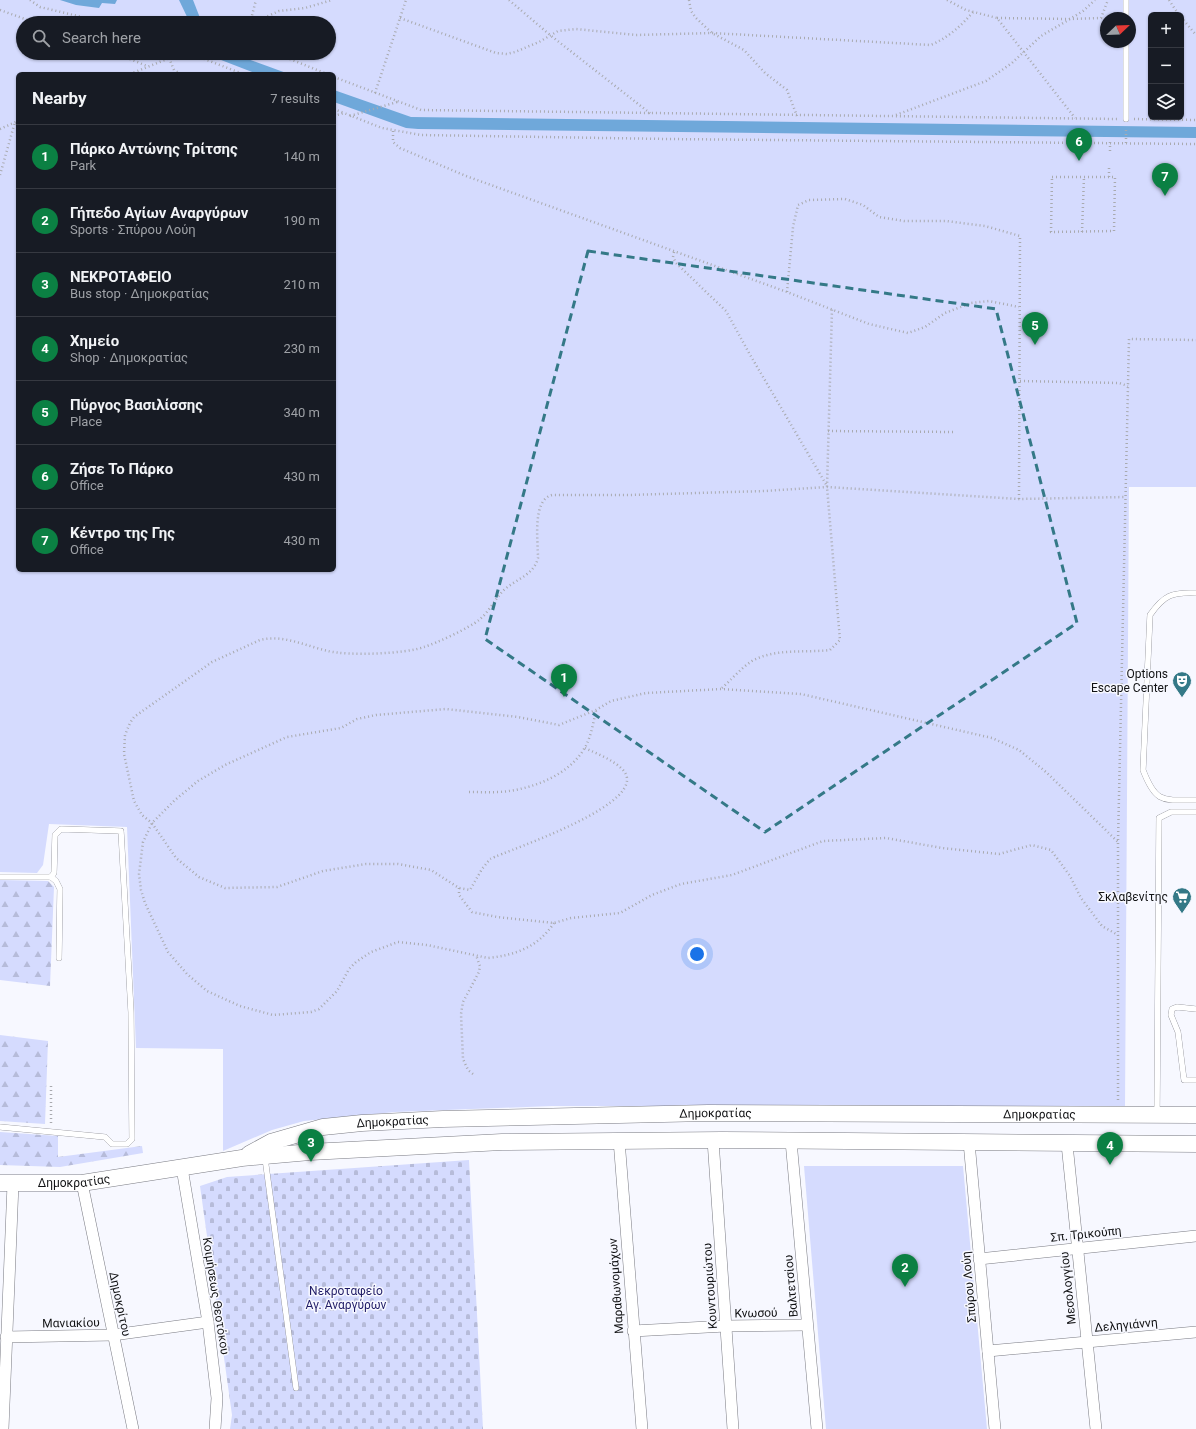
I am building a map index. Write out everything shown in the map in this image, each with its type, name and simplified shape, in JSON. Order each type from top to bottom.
[{"type":"main road","name":"Δημοκρατίας","points":[[242,1158],[271,1142],[312,1130],[339,1125],[390,1121],[708,1112],[1196,1115]]},
{"type":"main road","name":"Δημοκρατίας","points":[[6,1184],[82,1183],[242,1158],[265,1156],[383,1147],[502,1142],[713,1140],[1196,1144]]},
{"type":"street","name":"Μαραθωνομάχων","points":[[618,1140],[642,1429]]},
{"type":"street","name":"Κουντουριώτου","points":[[713,1140],[733,1429]]},
{"type":"street","name":"Βαλτετσίου","points":[[791,1141],[817,1429]]},
{"type":"street","name":"Σπύρου Λούη","points":[[969,1142],[995,1429]]},
{"type":"street","name":"Μεσολογγίου","points":[[1067,1144],[1096,1429]]},
{"type":"street","name":"Κοιμήσεως Θεοτόκου","points":[[182,1168],[208,1322],[217,1398],[215,1429]]},
{"type":"street","name":"Δημοκρίτου","points":[[82,1183],[132,1429]]},
{"type":"street","points":[[2,1429],[6,1337],[4,1324],[6,1184]]},
{"type":"street","name":"Σπ. Τρικούπη","points":[[979,1259],[1196,1236]]},
{"type":"street","name":"Μανιακίου","points":[[6,1337],[113,1335],[208,1322]]},
{"type":"street","name":"Κνωσού","points":[[633,1331],[726,1326],[807,1325]]},
{"type":"street","name":"Δεληγιάννη","points":[[988,1351],[1196,1332]]},
{"type":"lane","points":[[1126,0],[1126,12]]},
{"type":"lane","points":[[1126,48],[1126,121]]},
{"type":"lane","points":[[1196,593],[1179,592],[1160,601],[1150,615],[1144,770],[1150,789],[1165,800],[1196,800]]},
{"type":"lane","points":[[1157,1115],[1159,818],[1171,812],[1196,812]]},
{"type":"lane","points":[[0,1127],[105,1136],[112,1144],[127,1144],[132,1138],[131,1012],[121,831],[58,830],[55,835],[54,873],[50,877]]},
{"type":"lane","points":[[0,877],[50,877],[56,881],[60,889],[59,958]]},
{"type":"lane","points":[[1196,1009],[1177,1007],[1172,1009],[1171,1015],[1178,1032],[1184,1080],[1196,1080]]},
{"type":"lane","points":[[265,1156],[296,1388]]},
{"type":"path","points":[[30,0],[40,7],[78,16]]},
{"type":"path","points":[[252,16],[256,0]]},
{"type":"path","points":[[268,16],[279,11],[305,8],[332,0]]},
{"type":"path","points":[[375,93],[406,0]]},
{"type":"path","points":[[509,0],[550,35],[652,114]]},
{"type":"path","points":[[689,0],[691,11],[696,18],[712,33],[744,50],[765,73],[787,90],[797,116]]},
{"type":"path","points":[[947,0],[966,10],[997,18],[1070,19],[1101,18],[1108,0]]},
{"type":"path","points":[[894,116],[986,81],[1012,63],[1041,36],[1083,11],[1095,0]]},
{"type":"path","points":[[1170,0],[1178,12]]},
{"type":"path","points":[[0,10],[17,16]]},
{"type":"path","points":[[400,18],[496,53],[507,54],[540,42],[558,31],[576,29],[636,35],[712,33],[931,45],[947,38],[974,12]]},
{"type":"path","points":[[997,18],[1075,118]]},
{"type":"path","points":[[1184,21],[1196,35]]},
{"type":"path","points":[[132,60],[148,67]]},
{"type":"path","points":[[135,72],[164,60]]},
{"type":"path","points":[[170,60],[174,70],[177,72]]},
{"type":"path","points":[[207,60],[238,72]]},
{"type":"path","points":[[293,60],[322,72]]},
{"type":"path","points":[[336,78],[421,110],[797,116],[1075,118],[1126,121],[1196,120]]},
{"type":"path","points":[[350,116],[398,102]]},
{"type":"path","points":[[336,110],[393,131],[421,135],[1196,144]]},
{"type":"path","points":[[336,115],[344,113]]},
{"type":"path","points":[[1126,121],[1126,143]]},
{"type":"path","points":[[0,129],[16,122]]},
{"type":"path","points":[[0,174],[16,125]]},
{"type":"path","points":[[393,131],[393,142],[400,148],[466,176],[787,292],[869,324],[908,334],[925,327],[945,313],[971,303],[989,301],[1019,307]]},
{"type":"path","points":[[1110,142],[1110,151]]},
{"type":"path","points":[[1109,166],[1109,177]]},
{"type":"path","points":[[1052,177],[1084,177],[1115,177],[1114,231],[1051,232],[1052,177]]},
{"type":"path","points":[[1082,232],[1084,177]]},
{"type":"path","points":[[787,292],[793,227],[798,205],[809,200],[845,200],[863,205],[879,217],[904,221],[946,221],[977,225],[1020,236],[1019,499]]},
{"type":"path","points":[[674,252],[673,256],[676,263],[726,311],[748,353],[827,487]]},
{"type":"path","points":[[722,689],[752,661],[779,652],[809,653],[830,650],[840,640],[827,487],[832,309]]},
{"type":"path","points":[[1118,1115],[1118,842],[1129,339],[1196,340]]},
{"type":"path","points":[[1020,381],[1119,383],[1128,386]]},
{"type":"path","points":[[828,430],[953,432]]},
{"type":"path","points":[[585,748],[604,757],[623,770],[627,779],[626,787],[622,793],[611,802],[559,832],[494,857],[482,869],[470,890],[459,888],[431,870],[398,864],[366,864],[324,871],[277,887],[225,888],[199,877],[176,858],[152,823],[142,815],[134,801],[124,754],[125,736],[134,717],[212,662],[268,638],[280,639],[330,652],[350,654],[414,649],[424,647],[480,619],[505,589],[529,574],[536,566],[538,558],[538,511],[543,501],[548,496],[556,494],[629,495],[765,491],[827,487],[1019,499],[1126,497]]},
{"type":"path","points":[[554,923],[546,935],[524,950],[500,957],[488,958],[408,942],[386,945],[371,952],[356,962],[349,969],[337,991],[319,1009],[311,1012],[273,1014],[222,998],[207,991],[175,962],[162,942],[145,904],[141,890],[139,874],[143,842],[152,823],[175,800],[198,781],[240,757],[292,735],[341,728],[357,719],[405,711],[423,712],[450,710],[518,717],[559,725],[596,710],[611,701],[646,693],[722,689],[801,694],[992,738],[1019,750],[1046,772],[1118,842]]},
{"type":"path","points":[[469,792],[509,792],[546,781],[572,765],[585,748],[592,731],[596,710]]},
{"type":"path","points":[[459,888],[459,896],[472,912],[497,917],[554,923],[572,918],[620,913],[652,895],[681,884],[732,875],[823,841],[886,838],[942,848],[1000,854],[1032,845],[1051,850],[1070,876],[1081,898],[1102,926],[1118,936]]},
{"type":"path","points":[[473,1074],[468,1070],[463,1059],[460,1018],[463,1002],[479,972],[480,966],[476,955]]},
{"type":"path","points":[[50,1132],[51,1084]]},
{"type":"highlighted area","points":[[588,251],[996,309],[1077,623],[765,832],[485,639]]},
{"type":"green space","points":[[0,0],[1196,0],[1196,487],[1129,487],[1125,1106],[552,1106],[395,1112],[304,1121],[272,1130],[223,1151],[223,1049],[136,1048],[127,827],[49,824],[43,865],[37,873],[0,872]]},
{"type":"green space","points":[[0,880],[48,881],[54,887],[50,986],[0,980]]},
{"type":"green space","points":[[0,1035],[48,1041],[45,1124],[0,1121]]},
{"type":"green space","points":[[0,1132],[58,1136],[58,1157],[142,1146],[143,1153],[60,1167],[0,1165]]},
{"type":"green space","name":"Νεκροταφείο Αγ. Αναργύρων","points":[[469,1160],[483,1429],[230,1429],[232,1415],[200,1186],[227,1177]]},
{"type":"green space","points":[[804,1166],[963,1166],[987,1429],[826,1429]]},
{"type":"water","points":[[60,0],[117,0],[115,4],[102,3],[99,8],[76,5]]},
{"type":"water","points":[[179,0],[193,0],[199,16],[187,16]]},
{"type":"water","points":[[221,60],[250,60],[283,72],[252,72]]},
{"type":"water","points":[[336,91],[411,117],[1196,127],[1196,138],[418,129],[406,128],[336,103]]},
{"type":"place","name":"Ζήσε Το Πάρκο","points":[[1079,161]]},
{"type":"place","name":"Κέντρο της Γης","points":[[1165,196]]},
{"type":"place","name":"Πύργος Βασιλίσσης","points":[[1035,345]]},
{"type":"place","name":"Πάρκο Αντώνης Τρίτσης","points":[[564,697]]},
{"type":"place","name":"Options Escape Center","points":[[1182,698]]},
{"type":"place","name":"Σκλαβενίτης","points":[[1182,914]]},
{"type":"place","name":"ΝΕΚΡΟΤΑΦΕΙΟ","points":[[311,1162]]},
{"type":"place","name":"Χημείο","points":[[1110,1165]]},
{"type":"place","name":"Γήπεδο Αγίων Αναργύρων","points":[[905,1287]]}]
